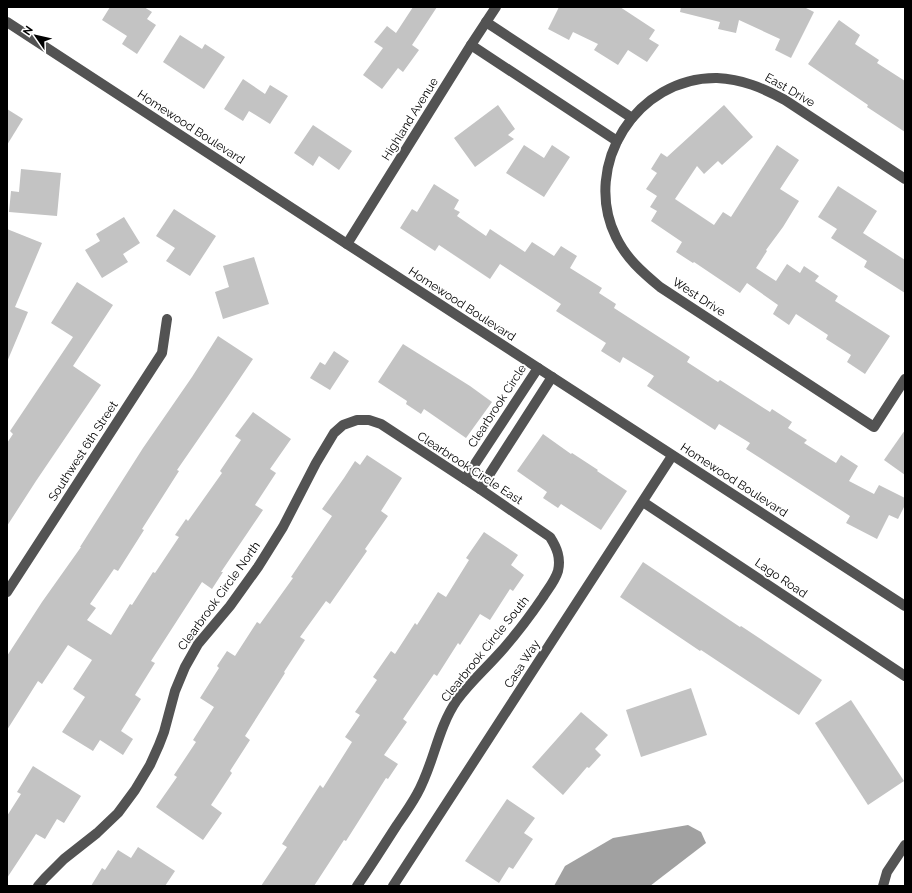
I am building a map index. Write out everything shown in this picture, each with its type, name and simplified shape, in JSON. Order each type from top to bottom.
[{"type":"street","name":"Highland Avenue","points":[[347,244],[496,7]]},
{"type":"street","name":"Homewood Boulevard","points":[[7,22],[672,456],[905,606]]},
{"type":"street","points":[[486,22],[632,118]]},
{"type":"street","points":[[471,45],[617,141]]},
{"type":"street","name":"East Drive","points":[[624,129],[641,108],[662,93],[674,87],[690,81],[704,79],[717,78],[741,81],[762,88],[785,100],[905,179]]},
{"type":"street","name":"West Drive","points":[[624,129],[612,153],[608,168],[606,203],[611,225],[616,237],[623,249],[643,272],[660,287],[874,427],[905,379]]},
{"type":"street","name":"Southwest 6th Street","points":[[7,592],[162,353],[167,319]]},
{"type":"street","name":"Clearbrook Circle","points":[[465,479],[538,368]]},
{"type":"street","points":[[480,488],[552,377]]},
{"type":"street","name":"Clearbrook Circle East","points":[[357,420],[370,420],[381,424],[480,488],[550,537],[558,553]]},
{"type":"street","name":"Clearbrook Circle North","points":[[38,886],[64,859],[97,833],[118,813],[135,790],[150,765],[159,745],[164,732],[174,691],[198,644],[230,606],[258,567],[283,526],[316,463],[334,433],[343,425],[357,420]]},
{"type":"street","name":"Casa Way","points":[[393,886],[672,456]]},
{"type":"street","name":"Lago Road","points":[[643,502],[905,676]]},
{"type":"street","name":"Clearbrook Circle South","points":[[357,886],[417,794],[428,771],[440,733],[450,710],[473,679],[514,636],[532,614],[553,582],[558,571],[558,553]]},
{"type":"street","points":[[883,886],[887,872],[905,845]]},
{"type":"shaded area","points":[[688,825],[701,832],[706,843],[650,886],[554,886],[565,866],[613,838]]},
{"type":"building","points":[[110,7],[144,7],[152,12],[147,19],[156,25],[137,54],[122,44],[127,36],[102,20]]},
{"type":"building","points":[[413,7],[437,7],[412,45],[419,50],[403,72],[398,68],[382,89],[363,75],[383,48],[374,42],[387,26],[396,33]]},
{"type":"building","points":[[559,7],[620,7],[655,30],[649,39],[659,45],[647,62],[628,50],[618,65],[594,50],[598,44],[573,32],[569,40],[548,29]]},
{"type":"building","points":[[681,7],[804,7],[814,12],[791,58],[775,50],[780,39],[739,20],[736,33],[718,29],[720,22],[680,12]]},
{"type":"building","points":[[839,20],[860,35],[855,44],[879,60],[877,63],[905,81],[905,132],[867,107],[868,105],[808,64]]},
{"type":"building","points":[[180,35],[202,49],[205,44],[225,57],[204,89],[163,62]]},
{"type":"building","points":[[243,79],[265,94],[270,85],[288,96],[270,124],[249,111],[243,121],[224,109]]},
{"type":"building","points":[[498,105],[515,129],[508,135],[514,139],[475,167],[454,138]]},
{"type":"building","points":[[724,105],[753,137],[722,165],[718,161],[704,174],[697,166],[675,199],[714,225],[723,212],[731,217],[777,145],[799,160],[780,189],[799,201],[783,227],[766,250],[767,251],[756,268],[776,281],[787,264],[800,273],[804,266],[819,276],[815,281],[838,296],[835,301],[890,336],[865,374],[847,362],[851,355],[826,339],[828,335],[796,314],[789,325],[773,314],[778,305],[747,283],[740,293],[694,262],[693,263],[676,252],[682,242],[651,221],[657,211],[650,207],[657,196],[646,189],[657,173],[651,169],[661,153],[667,157]]},
{"type":"building","points":[[7,109],[23,119],[7,145]]},
{"type":"building","points":[[313,125],[352,151],[339,170],[319,156],[313,166],[294,153]]},
{"type":"building","points":[[524,145],[544,158],[552,145],[570,157],[544,197],[506,173]]},
{"type":"building","points":[[21,169],[61,173],[57,216],[9,212],[11,191],[19,192]]},
{"type":"building","points":[[434,184],[459,200],[454,209],[460,212],[457,216],[486,236],[490,229],[525,252],[532,242],[554,256],[561,246],[577,256],[570,268],[602,288],[599,293],[616,304],[614,308],[690,357],[687,362],[718,382],[720,380],[770,412],[772,409],[792,422],[788,428],[807,440],[804,443],[836,463],[841,455],[858,466],[849,481],[874,494],[879,485],[905,498],[905,505],[898,519],[889,515],[877,539],[846,523],[850,516],[746,449],[750,443],[719,424],[715,430],[647,386],[654,376],[623,357],[620,363],[601,351],[606,343],[556,311],[561,304],[500,264],[490,279],[439,245],[435,251],[400,228],[412,209],[417,212]]},
{"type":"building","points":[[838,186],[877,211],[863,233],[905,260],[905,293],[864,267],[867,261],[831,238],[837,229],[818,217]]},
{"type":"building","points":[[174,209],[216,236],[190,276],[166,261],[175,248],[156,236]]},
{"type":"building","points":[[124,217],[140,243],[123,254],[128,262],[102,278],[85,250],[100,241],[96,234]]},
{"type":"building","points":[[7,229],[42,243],[15,307],[28,312],[7,362]]},
{"type":"building","points":[[254,257],[269,304],[223,319],[215,292],[229,287],[223,266]]},
{"type":"building","points":[[77,282],[113,305],[73,366],[101,385],[7,526],[7,443],[13,434],[10,431],[73,337],[51,323]]},
{"type":"building","points":[[218,336],[253,359],[177,470],[179,471],[142,529],[144,530],[118,571],[114,569],[90,604],[96,608],[87,620],[111,635],[130,604],[132,605],[153,572],[155,573],[179,537],[175,535],[186,519],[188,521],[222,473],[220,471],[241,440],[235,436],[253,412],[291,439],[270,469],[276,473],[255,505],[263,510],[221,572],[223,572],[212,589],[202,582],[151,661],[155,663],[135,695],[141,699],[121,731],[133,739],[123,755],[100,740],[93,751],[62,732],[85,697],[73,689],[92,660],[68,645],[42,684],[38,681],[7,730],[7,656],[42,602],[81,547],[143,448],[192,377]]},
{"type":"building","points":[[403,344],[470,386],[492,402],[466,438],[424,409],[421,414],[406,404],[407,401],[378,382]]},
{"type":"building","points":[[334,351],[349,361],[330,390],[310,378],[320,362],[325,365]]},
{"type":"building","points":[[905,430],[905,475],[884,460]]},
{"type":"building","points":[[543,434],[627,491],[601,530],[561,504],[558,508],[543,498],[547,492],[517,471]]},
{"type":"building","points":[[367,455],[402,478],[381,511],[388,516],[365,549],[367,551],[330,604],[326,601],[300,637],[305,640],[245,736],[250,740],[230,771],[232,773],[211,805],[222,813],[203,840],[156,807],[177,777],[174,775],[196,742],[193,740],[214,707],[200,698],[219,668],[217,666],[227,651],[235,656],[257,622],[260,624],[293,578],[291,577],[332,516],[322,509],[355,461],[360,465]]},
{"type":"building","points":[[484,532],[518,555],[511,565],[524,575],[513,591],[510,589],[490,620],[480,614],[460,645],[458,643],[437,676],[434,674],[403,719],[407,722],[384,755],[398,764],[388,779],[386,778],[346,841],[344,840],[314,886],[261,886],[287,847],[282,844],[320,785],[323,788],[352,742],[345,737],[360,715],[355,712],[377,680],[373,677],[391,651],[395,654],[415,623],[417,625],[438,592],[446,597],[469,560],[466,558]]},
{"type":"building","points":[[643,562],[822,680],[799,715],[620,597]]},
{"type":"building","points":[[691,688],[707,735],[641,757],[626,710]]},
{"type":"building","points":[[851,700],[904,781],[868,805],[815,723]]},
{"type":"building","points":[[581,712],[608,735],[595,749],[601,755],[589,768],[587,767],[563,795],[532,767]]},
{"type":"building","points":[[33,766],[81,796],[64,823],[57,819],[45,839],[36,834],[7,878],[7,816],[21,794],[17,792]]},
{"type":"building","points":[[507,799],[535,818],[524,833],[533,839],[513,869],[509,867],[499,883],[465,861]]},
{"type":"building","points":[[138,847],[175,871],[165,886],[91,886],[102,868],[105,870],[118,850],[131,858]]}]
